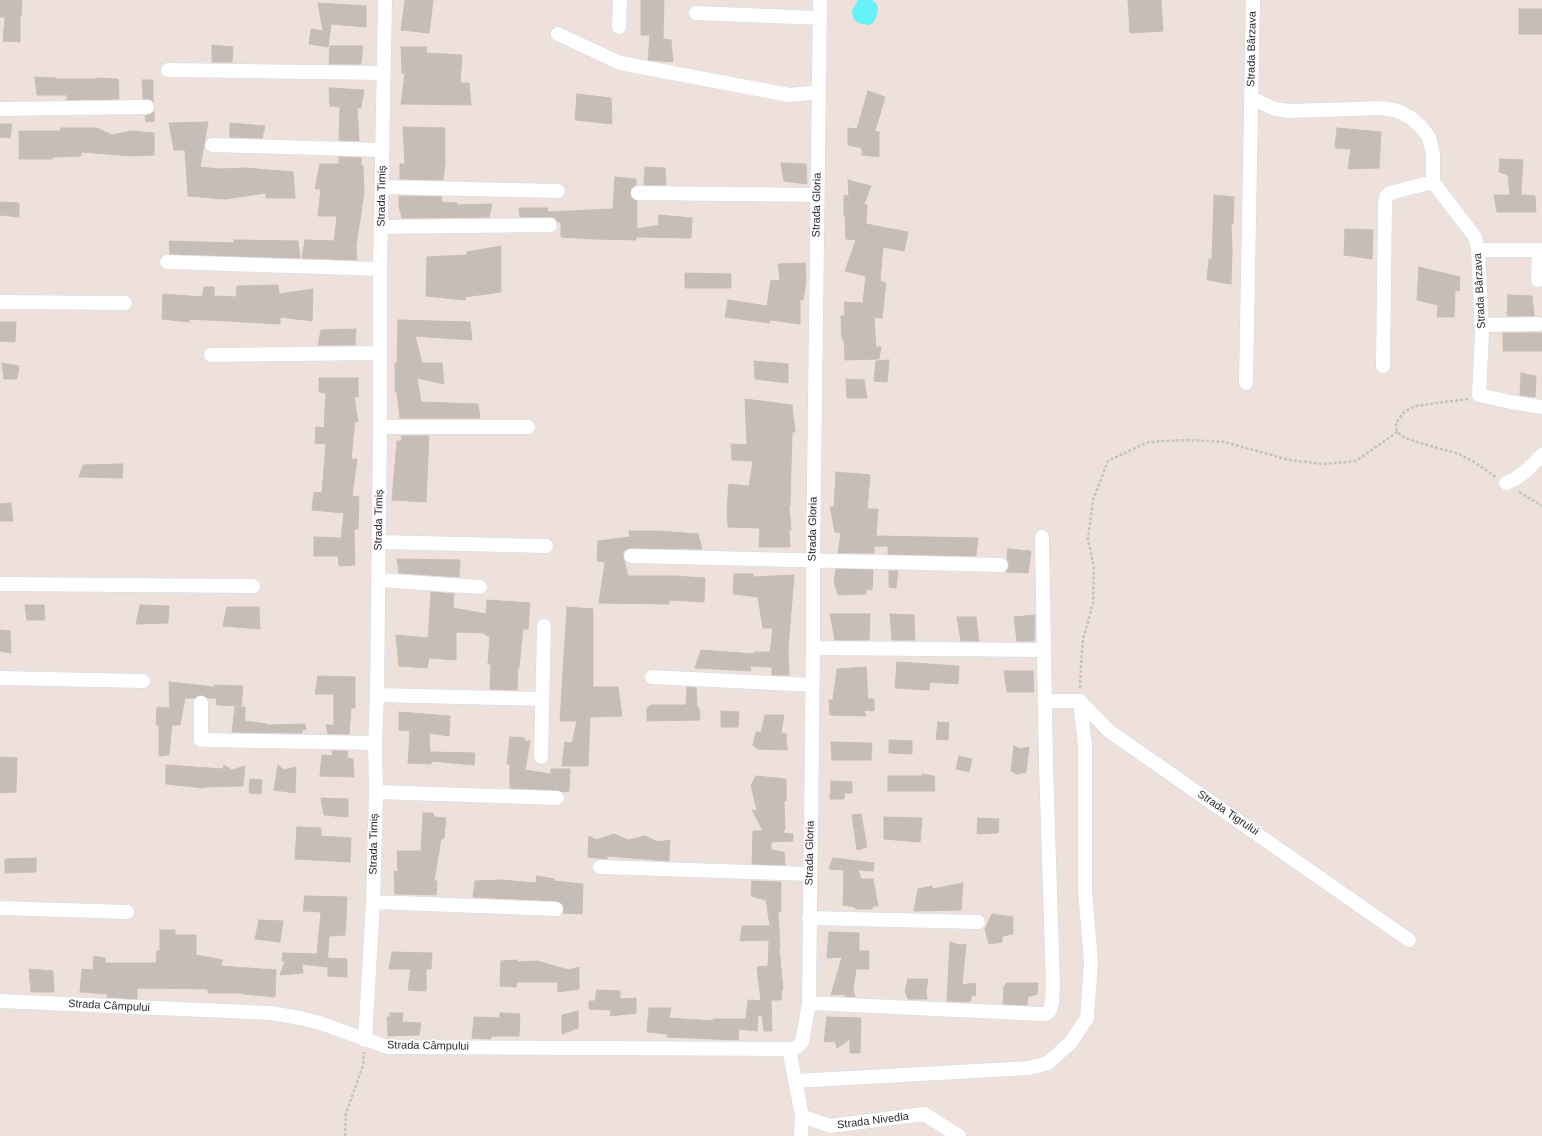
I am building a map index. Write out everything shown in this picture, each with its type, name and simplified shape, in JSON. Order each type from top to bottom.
[{"type":"street","name":"Strada Timiș","points":[[365,1040],[373,902],[376,792],[375,744],[379,580],[380,269],[382,227],[385,0]]},
{"type":"street","points":[[619,27],[620,0]]},
{"type":"street","name":"Strada Gloria","points":[[789,1049],[797,1047],[802,1042],[809,1003],[820,0]]},
{"type":"street","name":"Strada Bârzava","points":[[1246,383],[1253,0]]},
{"type":"street","points":[[696,13],[819,18]]},
{"type":"street","points":[[558,34],[620,63],[789,95],[819,92]]},
{"type":"street","points":[[168,70],[384,73]]},
{"type":"street","name":"Strada Bârzava","points":[[1251,98],[1275,109],[1382,108],[1398,111],[1411,118],[1429,137],[1433,154],[1433,182],[1475,237],[1478,250],[1482,324],[1479,395]]},
{"type":"street","points":[[0,109],[147,107]]},
{"type":"street","points":[[212,145],[383,150]]},
{"type":"street","points":[[1383,366],[1386,197],[1390,193],[1433,182]]},
{"type":"street","points":[[382,187],[558,191]]},
{"type":"street","points":[[638,193],[817,195]]},
{"type":"street","points":[[382,227],[550,225]]},
{"type":"street","points":[[1478,250],[1540,250],[1538,280]]},
{"type":"street","points":[[167,262],[380,269]]},
{"type":"street","points":[[0,302],[125,303]]},
{"type":"street","points":[[1482,324],[1538,324]]},
{"type":"street","points":[[211,355],[380,352]]},
{"type":"street","points":[[1479,395],[1542,407]]},
{"type":"street","points":[[380,427],[528,427]]},
{"type":"street","points":[[1506,483],[1515,479],[1526,471],[1542,455]]},
{"type":"street","points":[[809,1003],[1040,1014],[1046,1014],[1049,1012],[1052,1004],[1053,985],[1042,537]]},
{"type":"street","points":[[379,542],[546,546]]},
{"type":"street","points":[[631,556],[1001,565]]},
{"type":"street","points":[[379,580],[480,587]]},
{"type":"street","points":[[0,584],[253,586]]},
{"type":"street","points":[[541,757],[544,626]]},
{"type":"street","points":[[813,648],[1044,650]]},
{"type":"street","points":[[652,677],[812,685]]},
{"type":"street","points":[[0,678],[143,681]]},
{"type":"street","points":[[377,695],[542,700]]},
{"type":"street","points":[[795,1081],[1029,1068],[1048,1063],[1071,1042],[1087,1018],[1091,962],[1085,891],[1085,745],[1080,701],[1045,702]]},
{"type":"street","name":"Strada Tigrului","points":[[1080,701],[1109,731],[1409,940]]},
{"type":"street","points":[[201,703],[201,740],[375,744]]},
{"type":"street","points":[[376,792],[557,798]]},
{"type":"street","points":[[600,867],[810,874]]},
{"type":"street","points":[[373,902],[556,909]]},
{"type":"street","points":[[0,908],[127,912]]},
{"type":"street","points":[[810,918],[978,922]]},
{"type":"street","name":"Strada Câmpului","points":[[0,1001],[271,1013],[320,1023],[387,1047],[789,1049]]},
{"type":"street","points":[[789,1049],[802,1116],[801,1136]]},
{"type":"street","name":"Strada Nivedla","points":[[802,1116],[830,1126],[924,1114],[959,1136]]},
{"type":"path","points":[[1479,395],[1471,398],[1415,406],[1404,412],[1396,423],[1397,432],[1405,438],[1459,454],[1542,506]]},
{"type":"path","points":[[1080,701],[1080,666],[1083,639],[1093,604],[1094,567],[1088,539],[1093,500],[1108,461],[1148,442],[1184,440],[1225,442],[1289,460],[1324,464],[1356,461],[1397,432]]},
{"type":"path","points":[[345,1136],[346,1113],[362,1065],[365,1040]]},
{"type":"water","points":[[858,0],[872,0],[876,3],[878,8],[877,15],[874,22],[869,25],[858,23],[853,18],[852,11]]},
{"type":"building","points":[[0,0],[22,0],[20,16],[20,42],[3,41],[5,17],[0,17]]},
{"type":"building","points":[[405,0],[433,0],[429,33],[401,30]]},
{"type":"building","points":[[641,0],[664,0],[663,39],[671,40],[673,62],[648,60],[650,35],[641,35]]},
{"type":"building","points":[[1128,0],[1161,0],[1163,31],[1130,33]]},
{"type":"building","points":[[318,3],[366,6],[366,27],[331,24],[328,47],[309,44],[311,29],[323,31]]},
{"type":"building","points":[[1519,9],[1542,9],[1542,34],[1519,34]]},
{"type":"building","points":[[212,45],[233,47],[232,62],[212,62]]},
{"type":"building","points":[[330,46],[363,46],[361,64],[329,64]]},
{"type":"building","points":[[401,47],[427,47],[426,53],[462,55],[460,83],[469,83],[471,105],[401,104],[405,73],[402,73]]},
{"type":"building","points":[[35,77],[57,79],[118,79],[119,99],[67,100],[67,95],[37,95]]},
{"type":"building","points":[[142,80],[153,80],[153,102],[151,99],[143,99]]},
{"type":"building","points":[[329,88],[364,90],[361,108],[357,108],[359,141],[339,140],[340,107],[330,106]]},
{"type":"building","points":[[868,91],[885,97],[875,131],[879,132],[879,157],[862,155],[862,148],[848,145],[848,128],[857,129]]},
{"type":"building","points":[[577,94],[611,98],[612,124],[575,120]]},
{"type":"building","points":[[154,112],[154,121],[146,122],[145,116]]},
{"type":"building","points":[[208,122],[200,167],[220,169],[245,168],[293,172],[295,198],[266,198],[266,193],[225,199],[188,196],[185,150],[174,150],[169,123]]},
{"type":"building","points":[[230,123],[265,126],[262,138],[230,137]]},
{"type":"building","points":[[0,124],[12,124],[10,138],[0,137]]},
{"type":"building","points":[[403,127],[445,128],[445,163],[443,180],[400,179],[400,164],[405,164]]},
{"type":"building","points":[[61,128],[97,128],[112,135],[131,131],[154,133],[154,155],[133,156],[81,152],[81,156],[53,157],[52,159],[19,159],[19,131],[60,131]]},
{"type":"building","points":[[1337,128],[1381,132],[1379,168],[1348,169],[1351,149],[1335,148]]},
{"type":"building","points":[[339,157],[361,158],[361,165],[363,166],[364,193],[356,246],[357,260],[302,258],[305,240],[334,241],[337,216],[318,216],[321,189],[315,189],[320,164],[339,164]]},
{"type":"building","points":[[1500,159],[1523,160],[1521,195],[1535,196],[1536,212],[1497,212],[1494,195],[1510,195],[1508,175],[1499,172]]},
{"type":"building","points":[[781,163],[806,164],[807,184],[784,181]]},
{"type":"building","points":[[645,167],[665,168],[666,185],[644,185]]},
{"type":"building","points":[[615,177],[636,179],[636,185],[631,188],[630,193],[631,197],[637,201],[637,229],[659,225],[658,215],[692,218],[691,238],[636,237],[636,240],[561,237],[561,222],[558,222],[554,217],[520,217],[519,208],[548,208],[547,212],[613,209]]},
{"type":"building","points":[[848,180],[871,186],[864,204],[867,205],[866,224],[908,232],[904,251],[883,247],[880,281],[886,283],[882,318],[874,317],[876,347],[881,347],[879,359],[845,360],[841,316],[845,316],[844,302],[863,303],[866,276],[845,271],[856,240],[846,239],[844,195],[849,196]]},
{"type":"building","points":[[1214,195],[1234,197],[1233,224],[1231,223],[1231,284],[1207,280],[1209,259],[1212,259]]},
{"type":"building","points":[[399,196],[442,197],[441,202],[457,203],[457,205],[492,204],[489,217],[402,218],[399,206]]},
{"type":"building","points":[[0,202],[19,203],[19,217],[0,215]]},
{"type":"building","points":[[1345,229],[1373,230],[1372,259],[1344,255]]},
{"type":"building","points":[[234,240],[298,241],[300,258],[170,254],[169,241],[234,243]]},
{"type":"building","points":[[501,246],[501,292],[465,297],[465,300],[426,296],[427,257],[467,255],[467,252]]},
{"type":"building","points":[[805,263],[806,281],[803,300],[800,300],[800,324],[770,320],[769,323],[725,317],[728,300],[767,306],[771,280],[780,281],[778,264]]},
{"type":"building","points":[[1419,267],[1460,277],[1459,291],[1455,290],[1454,317],[1437,317],[1438,305],[1417,300]]},
{"type":"building","points":[[685,273],[731,274],[731,288],[685,288]]},
{"type":"building","points":[[278,285],[279,294],[313,289],[312,321],[280,317],[280,324],[189,319],[189,322],[162,319],[163,294],[202,297],[204,287],[214,287],[214,296],[236,297],[237,286]]},
{"type":"building","points":[[1508,295],[1532,296],[1534,316],[1507,316]]},
{"type":"building","points":[[398,320],[470,322],[472,340],[415,336],[422,363],[442,363],[444,384],[417,378],[421,402],[478,404],[480,418],[400,418],[397,392],[395,392],[395,363],[397,363]]},
{"type":"building","points":[[0,322],[16,322],[15,342],[0,341]]},
{"type":"building","points":[[356,329],[355,345],[318,345],[321,330]]},
{"type":"building","points":[[1503,333],[1542,333],[1542,351],[1503,351]]},
{"type":"building","points":[[889,360],[887,382],[874,381],[876,361]]},
{"type":"building","points":[[754,361],[788,364],[788,383],[755,379]]},
{"type":"building","points":[[2,363],[19,366],[17,379],[4,379]]},
{"type":"building","points":[[1521,373],[1536,376],[1535,397],[1520,395]]},
{"type":"building","points":[[319,378],[358,378],[358,397],[354,396],[358,422],[355,421],[351,459],[357,459],[352,496],[359,497],[358,529],[354,529],[355,565],[339,566],[338,556],[314,556],[314,537],[341,538],[344,513],[312,510],[314,492],[322,493],[326,444],[315,443],[316,427],[324,428],[326,393],[319,392]]},
{"type":"building","points":[[846,379],[864,380],[867,398],[847,398]]},
{"type":"building","points":[[745,399],[792,405],[795,432],[792,432],[789,506],[791,530],[789,530],[790,547],[759,547],[760,528],[728,527],[727,510],[729,484],[749,486],[753,461],[732,460],[731,444],[747,445]]},
{"type":"building","points":[[401,436],[429,436],[426,502],[392,500],[397,441],[402,441]]},
{"type":"building","points":[[123,464],[122,478],[79,477],[83,465]]},
{"type":"building","points":[[836,472],[870,475],[867,509],[878,509],[876,536],[978,538],[976,556],[888,554],[888,546],[874,546],[874,553],[838,553],[841,533],[835,532],[830,507],[834,507]]},
{"type":"building","points":[[11,503],[13,521],[0,521],[0,504]]},
{"type":"building","points":[[629,531],[659,531],[698,534],[702,549],[631,548],[623,551],[623,556],[628,576],[705,578],[704,602],[669,600],[669,604],[599,603],[605,562],[597,561],[598,541],[630,537]]},
{"type":"building","points":[[1008,549],[1031,551],[1028,573],[1006,572],[1009,566],[1007,559]]},
{"type":"building","points":[[397,559],[460,560],[459,577],[399,573]]},
{"type":"building","points":[[836,569],[873,570],[872,590],[866,589],[866,594],[838,595],[834,581]]},
{"type":"building","points":[[889,571],[898,571],[896,588],[889,587]]},
{"type":"building","points":[[734,574],[753,574],[753,577],[794,575],[788,649],[789,675],[772,675],[772,667],[750,666],[751,671],[695,668],[701,650],[755,654],[754,652],[770,652],[773,628],[763,628],[758,597],[733,594]]},
{"type":"building","points":[[431,592],[454,594],[453,608],[486,614],[487,600],[530,603],[528,629],[523,629],[518,667],[517,690],[490,689],[491,664],[488,664],[490,636],[485,635],[485,633],[456,632],[456,660],[429,658],[427,668],[399,666],[396,635],[428,638]]},
{"type":"building","points":[[25,605],[44,605],[45,620],[27,620]]},
{"type":"building","points":[[140,605],[169,606],[168,623],[136,624]]},
{"type":"building","points":[[227,607],[259,607],[260,629],[223,626]]},
{"type":"building","points":[[567,607],[593,609],[593,687],[618,687],[622,716],[590,717],[588,766],[562,766],[565,742],[572,743],[577,721],[560,721]]},
{"type":"building","points":[[830,614],[870,614],[869,640],[835,640]]},
{"type":"building","points":[[890,614],[914,615],[915,640],[892,640]]},
{"type":"building","points":[[1035,615],[1034,641],[1017,641],[1014,617]]},
{"type":"building","points":[[957,617],[976,617],[979,641],[961,641]]},
{"type":"building","points":[[0,630],[10,631],[11,653],[0,651]]},
{"type":"building","points":[[897,662],[959,666],[958,684],[930,682],[929,690],[895,688]]},
{"type":"building","points":[[866,667],[868,699],[874,699],[874,711],[864,710],[866,716],[830,715],[829,700],[833,700],[837,669]]},
{"type":"building","points":[[1004,671],[1033,671],[1034,692],[1007,692]]},
{"type":"building","points":[[318,676],[355,677],[355,708],[351,708],[349,734],[328,734],[326,725],[334,725],[334,694],[315,694]]},
{"type":"building","points":[[169,682],[215,687],[215,685],[243,686],[241,706],[217,705],[216,698],[208,698],[201,695],[194,698],[185,698],[180,725],[172,725],[169,755],[159,756],[159,725],[156,725],[157,707],[170,708]]},
{"type":"building","points":[[687,687],[696,688],[697,707],[699,708],[700,720],[647,721],[647,708],[651,705],[686,705]]},
{"type":"building","points":[[235,707],[245,707],[245,721],[268,725],[305,724],[306,729],[302,730],[302,733],[232,732]]},
{"type":"building","points":[[721,711],[739,712],[738,727],[721,727]]},
{"type":"building","points":[[399,712],[450,716],[449,736],[429,733],[430,752],[475,753],[474,765],[431,761],[431,764],[408,763],[410,731],[399,730]]},
{"type":"building","points":[[765,715],[784,715],[781,733],[787,734],[786,743],[788,750],[758,749],[753,745],[756,732],[761,732]]},
{"type":"building","points":[[938,722],[949,723],[948,740],[936,739]]},
{"type":"building","points":[[510,737],[525,738],[524,741],[530,741],[525,770],[551,774],[551,769],[570,769],[569,791],[563,792],[557,790],[510,788],[510,764],[507,764]]},
{"type":"building","points":[[889,740],[912,741],[912,754],[889,753]]},
{"type":"building","points":[[831,742],[872,743],[871,760],[832,760]]},
{"type":"building","points":[[1014,746],[1020,749],[1029,747],[1026,772],[1017,774],[1011,771]]},
{"type":"building","points":[[332,751],[348,751],[347,758],[353,759],[354,777],[320,776],[322,755],[333,756]]},
{"type":"building","points":[[959,756],[972,759],[969,772],[956,769]]},
{"type":"building","points":[[0,757],[17,758],[16,792],[0,793]]},
{"type":"building","points":[[166,765],[223,769],[224,765],[232,770],[245,766],[243,786],[204,788],[166,784]]},
{"type":"building","points":[[278,765],[284,770],[296,767],[295,793],[274,790]]},
{"type":"building","points":[[922,774],[934,776],[935,791],[888,791],[888,776],[922,776]]},
{"type":"building","points":[[756,776],[786,779],[786,801],[784,801],[785,830],[783,830],[783,833],[793,834],[793,841],[771,842],[771,850],[784,852],[785,865],[752,864],[753,831],[763,831],[752,810],[757,811],[751,785]]},
{"type":"building","points":[[250,779],[262,780],[261,794],[249,793]]},
{"type":"building","points":[[831,781],[852,782],[852,793],[845,793],[844,799],[830,799]]},
{"type":"building","points":[[321,798],[348,799],[348,817],[324,815]]},
{"type":"building","points":[[423,813],[433,813],[434,817],[446,818],[444,838],[441,839],[434,881],[437,881],[436,895],[395,894],[394,871],[398,872],[397,851],[421,851]]},
{"type":"building","points":[[861,814],[867,847],[857,850],[852,815]]},
{"type":"building","points":[[884,817],[922,818],[920,842],[884,839]]},
{"type":"building","points":[[978,818],[999,819],[998,833],[977,834]]},
{"type":"building","points":[[297,827],[321,828],[321,836],[351,838],[350,862],[295,859]]},
{"type":"building","points":[[614,834],[628,840],[645,836],[658,842],[670,840],[669,861],[607,856],[607,859],[588,857],[589,836],[596,840]]},
{"type":"building","points":[[36,858],[36,872],[5,873],[5,859]]},
{"type":"building","points":[[833,858],[874,863],[873,871],[858,870],[861,879],[873,879],[878,906],[873,906],[872,909],[856,909],[855,907],[843,905],[844,870],[829,869]]},
{"type":"building","points":[[537,876],[554,879],[554,881],[583,884],[582,914],[563,913],[563,905],[556,901],[473,897],[475,881],[501,880],[536,883]]},
{"type":"building","points":[[752,881],[781,882],[781,912],[778,912],[779,947],[783,989],[781,1000],[771,1000],[772,1031],[764,1031],[762,1015],[758,1015],[757,1031],[739,1029],[738,1040],[667,1037],[668,1034],[647,1032],[649,1008],[671,1008],[669,1018],[713,1021],[713,1019],[746,1019],[748,1000],[761,1001],[757,967],[768,966],[769,940],[740,941],[742,926],[770,926],[766,900],[751,896]]},
{"type":"building","points":[[963,883],[961,910],[914,911],[918,889],[932,886],[932,889]]},
{"type":"building","points":[[305,896],[347,897],[345,935],[329,936],[327,967],[302,964],[303,973],[280,975],[285,961],[282,961],[283,953],[317,954],[321,912],[303,911]]},
{"type":"building","points":[[992,914],[1013,917],[1013,934],[1002,936],[1002,942],[989,944],[985,929]]},
{"type":"building","points":[[259,920],[283,921],[280,942],[255,939]]},
{"type":"building","points":[[160,930],[175,930],[175,935],[196,935],[196,955],[223,960],[220,966],[276,970],[275,997],[243,993],[208,993],[208,989],[137,988],[137,999],[107,997],[107,994],[80,992],[82,969],[93,970],[94,956],[105,958],[105,963],[156,963],[157,951],[160,950]]},
{"type":"building","points":[[829,932],[859,933],[859,951],[869,951],[869,969],[856,969],[853,990],[855,997],[845,996],[844,994],[831,995],[842,957],[827,958]]},
{"type":"building","points":[[950,942],[959,945],[966,944],[962,985],[975,983],[976,995],[971,996],[971,1001],[947,1001]]},
{"type":"building","points":[[392,952],[432,953],[431,969],[426,969],[426,991],[408,990],[411,969],[389,969]]},
{"type":"building","points":[[328,958],[347,959],[347,977],[328,976]]},
{"type":"building","points":[[517,960],[517,962],[537,961],[569,970],[579,967],[579,989],[558,992],[558,982],[517,982],[516,987],[500,986],[501,961]]},
{"type":"building","points":[[29,969],[53,971],[54,992],[31,992]]},
{"type":"building","points":[[908,979],[928,979],[926,991],[927,999],[908,999],[905,991]]},
{"type":"building","points":[[1007,983],[1038,983],[1037,994],[1028,997],[1027,1005],[1003,1004],[1004,986]]},
{"type":"building","points":[[597,990],[620,991],[620,999],[636,998],[636,1013],[610,1016],[611,1010],[589,1009],[589,1001],[595,1001]]},
{"type":"building","points":[[578,1011],[578,1028],[562,1034],[562,1015]]},
{"type":"building","points":[[390,1013],[403,1013],[402,1022],[421,1023],[419,1035],[388,1036],[387,1017],[390,1017]]},
{"type":"building","points":[[500,1013],[520,1014],[519,1036],[491,1036],[491,1039],[472,1038],[474,1017],[500,1018]]},
{"type":"building","points":[[827,1017],[861,1018],[860,1053],[850,1053],[850,1039],[837,1048],[835,1041],[824,1042]]}]
